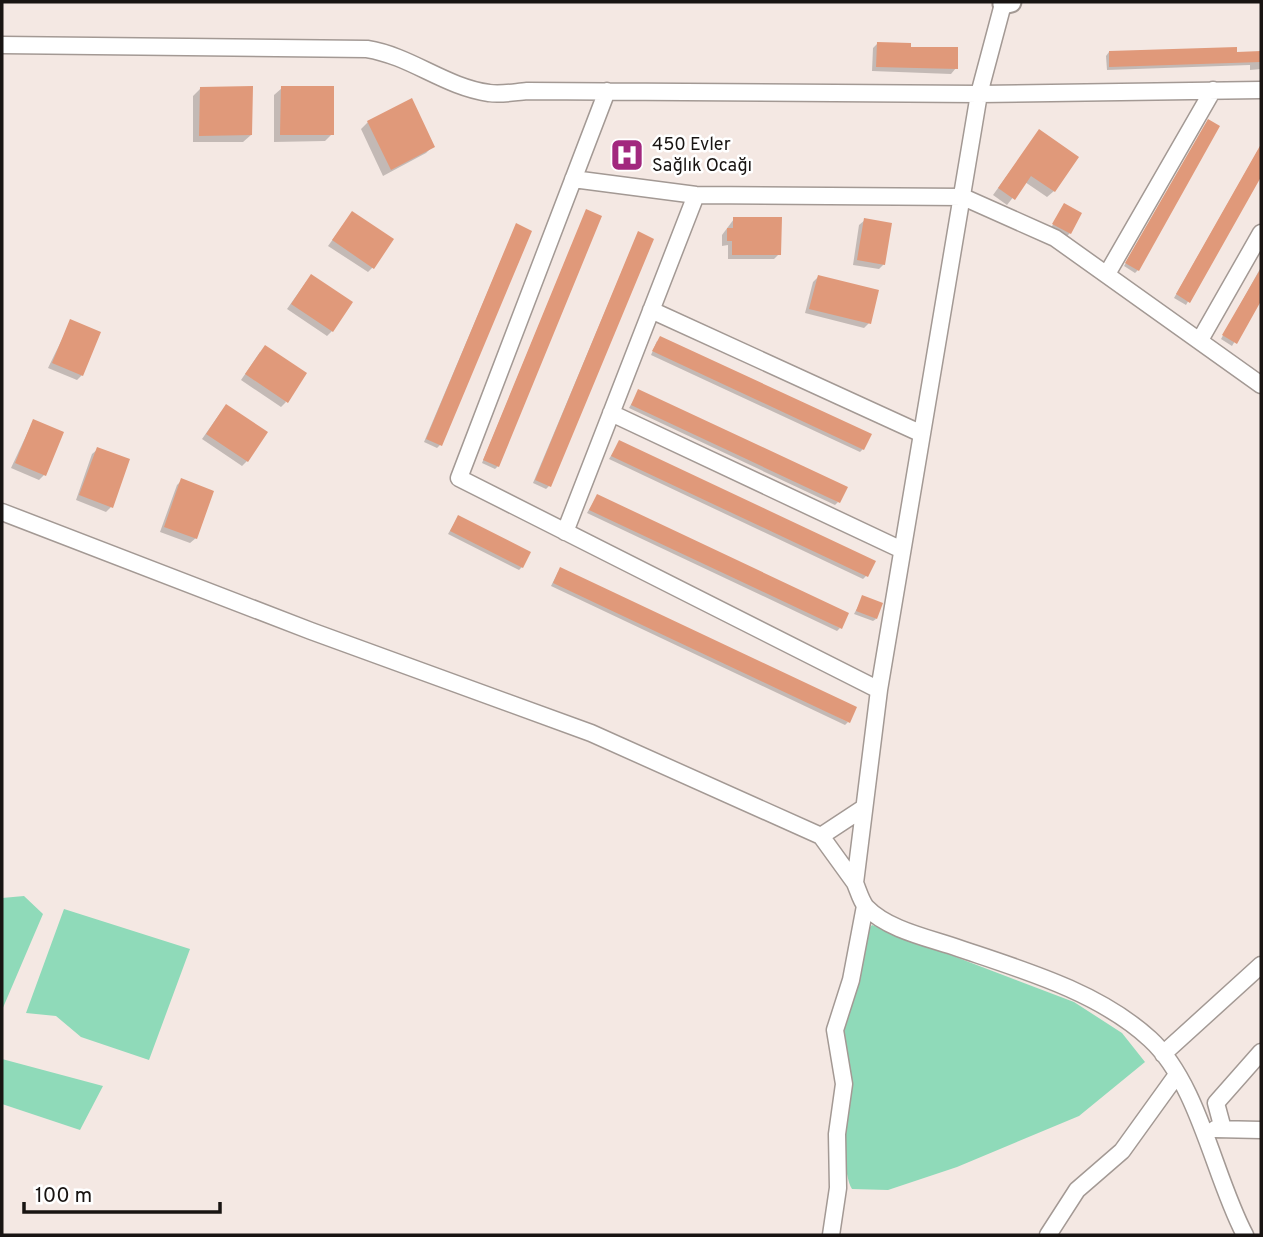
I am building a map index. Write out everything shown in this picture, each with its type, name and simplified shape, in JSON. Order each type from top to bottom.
[{"type":"street","points":[[855,883],[862,809],[879,690],[920,433],[979,94],[1007,3]]},
{"type":"street","points":[[2,45],[367,49],[389,53],[452,84],[491,94],[607,91],[979,94],[1261,90]]},
{"type":"street","points":[[1107,274],[1213,90]]},
{"type":"street","points":[[607,91],[459,478],[879,690]]},
{"type":"street","points":[[573,179],[696,195],[963,197],[1055,237],[1261,386]]},
{"type":"street","points":[[565,532],[696,195]]},
{"type":"street","points":[[1200,340],[1261,233]]},
{"type":"street","points":[[651,310],[920,433]]},
{"type":"street","points":[[611,414],[902,550]]},
{"type":"street","points":[[2,512],[311,631],[590,733],[821,836],[855,883],[865,906],[850,980],[835,1030],[844,1084],[837,1134],[838,1188],[832,1235]]},
{"type":"street","points":[[821,836],[862,809]]},
{"type":"street","points":[[865,906],[905,930],[1032,973],[1118,1014],[1164,1054],[1204,1128],[1231,1209],[1245,1235]]},
{"type":"street","points":[[1164,1054],[1261,965]]},
{"type":"street","points":[[1223,1129],[1216,1103],[1261,1052]]},
{"type":"street","points":[[1048,1235],[1077,1189],[1122,1151],[1176,1076]]},
{"type":"street","points":[[1204,1128],[1261,1130]]},
{"type":"green space","points":[[24,896],[43,914],[2,1010],[2,898]]},
{"type":"green space","points":[[64,909],[190,949],[149,1060],[81,1037],[56,1016],[26,1013]]},
{"type":"green space","points":[[872,925],[1074,1002],[1122,1033],[1145,1062],[1079,1116],[957,1167],[888,1190],[852,1189],[842,1133],[842,1030],[866,932]]},
{"type":"green space","points":[[2,1059],[103,1086],[80,1130],[2,1104]]},
{"type":"building","points":[[877,42],[911,43],[911,47],[958,47],[958,69],[876,67]]},
{"type":"building","points":[[1237,47],[1237,52],[1261,51],[1261,62],[1109,67],[1109,51]]},
{"type":"building","points":[[253,86],[252,135],[199,136],[200,87]]},
{"type":"building","points":[[281,86],[334,86],[334,135],[280,135]]},
{"type":"building","points":[[412,98],[435,147],[391,170],[367,121]]},
{"type":"building","points":[[1208,119],[1220,126],[1139,271],[1125,263]]},
{"type":"building","points":[[1039,129],[1079,157],[1055,192],[1031,176],[1015,200],[998,188]]},
{"type":"building","points":[[1261,144],[1261,177],[1190,303],[1176,294]]},
{"type":"building","points":[[1064,203],[1082,213],[1071,234],[1052,224]]},
{"type":"building","points":[[586,209],[602,216],[499,467],[483,460]]},
{"type":"building","points":[[352,211],[394,239],[374,269],[332,240]]},
{"type":"building","points":[[733,217],[782,217],[781,255],[732,255],[732,241],[727,241],[727,228],[733,228]]},
{"type":"building","points":[[864,218],[892,223],[885,265],[857,260]]},
{"type":"building","points":[[516,223],[532,231],[442,446],[426,439]]},
{"type":"building","points":[[638,231],[654,239],[551,487],[535,480]]},
{"type":"building","points":[[1261,268],[1261,301],[1237,344],[1222,335]]},
{"type":"building","points":[[311,274],[353,302],[333,332],[291,304]]},
{"type":"building","points":[[818,275],[879,290],[871,324],[809,309]]},
{"type":"building","points":[[70,319],[101,332],[83,376],[52,363]]},
{"type":"building","points":[[660,336],[872,434],[864,450],[652,351]]},
{"type":"building","points":[[265,345],[307,373],[288,403],[245,374]]},
{"type":"building","points":[[638,389],[848,487],[840,503],[631,405]]},
{"type":"building","points":[[226,404],[268,432],[248,462],[206,434]]},
{"type":"building","points":[[33,419],[64,432],[46,476],[15,463]]},
{"type":"building","points":[[619,440],[876,561],[868,577],[611,456]]},
{"type":"building","points":[[97,447],[130,459],[113,508],[79,495]]},
{"type":"building","points":[[181,478],[214,491],[197,539],[164,527]]},
{"type":"building","points":[[597,494],[849,613],[842,629],[589,510]]},
{"type":"building","points":[[458,515],[531,552],[523,568],[450,531]]},
{"type":"building","points":[[560,567],[857,707],[850,723],[553,583]]},
{"type":"building","points":[[862,595],[883,603],[877,619],[856,611]]},
{"type":"place","name":"450 Evler Sağlık Ocağı","points":[[627,155]]}]
